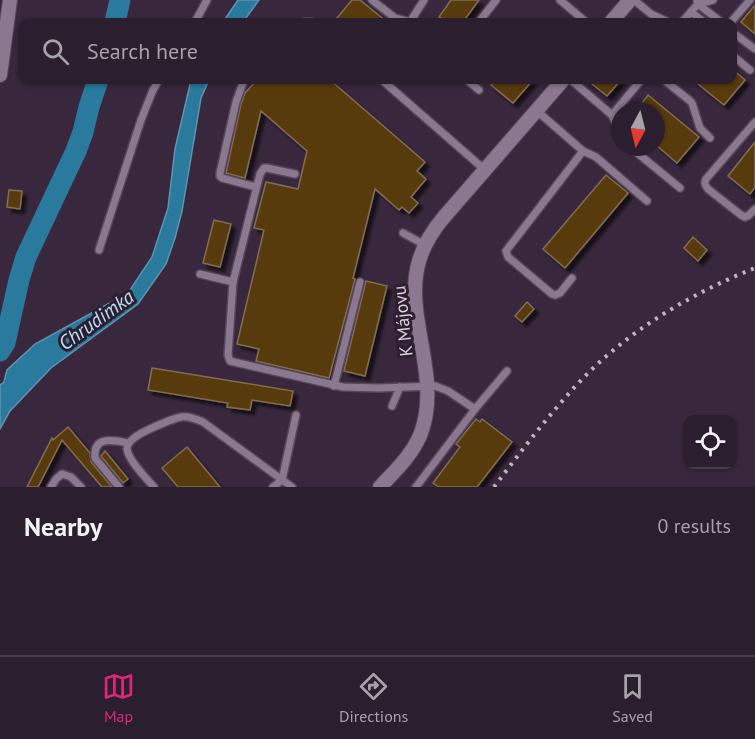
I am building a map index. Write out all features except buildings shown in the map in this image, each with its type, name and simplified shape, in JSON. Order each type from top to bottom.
[{"type":"street","points":[[0,75],[10,0]]},
{"type":"street","points":[[615,18],[632,0]]},
{"type":"street","name":"K Májovu","points":[[380,487],[407,458],[417,442],[425,417],[428,386],[415,288],[418,263],[425,245],[436,226],[560,84]]},
{"type":"lane","points":[[197,18],[207,0]]},
{"type":"lane","points":[[372,0],[395,18]]},
{"type":"lane","points":[[413,18],[424,0]]},
{"type":"lane","points":[[482,18],[496,0]]},
{"type":"lane","points":[[560,0],[581,18]]},
{"type":"lane","points":[[632,0],[660,18]]},
{"type":"lane","points":[[697,2],[713,0]]},
{"type":"lane","points":[[734,18],[750,0]]},
{"type":"lane","points":[[686,18],[697,2]]},
{"type":"lane","points":[[697,2],[716,18]]},
{"type":"lane","points":[[691,12],[699,18]]},
{"type":"lane","points":[[737,36],[755,50]]},
{"type":"lane","points":[[737,59],[750,70]]},
{"type":"lane","points":[[99,250],[141,120],[157,84]]},
{"type":"lane","points":[[243,84],[236,102],[220,176],[256,187]]},
{"type":"lane","points":[[387,84],[485,170]]},
{"type":"lane","points":[[472,84],[479,90]]},
{"type":"lane","points":[[576,84],[611,114]]},
{"type":"lane","points":[[623,102],[638,84]]},
{"type":"lane","points":[[669,84],[692,103],[700,128],[710,138]]},
{"type":"lane","points":[[537,111],[583,152],[596,157],[647,201]]},
{"type":"lane","points":[[755,122],[705,182],[708,189],[741,215],[749,215],[755,209]]},
{"type":"lane","points":[[572,278],[555,296],[508,257],[506,251],[583,152]]},
{"type":"lane","points":[[641,156],[680,188]]},
{"type":"lane","points":[[295,174],[270,168],[264,168],[260,174],[233,282],[228,355],[230,361],[334,386],[441,387],[475,409]]},
{"type":"lane","points":[[403,233],[425,245]]},
{"type":"lane","points":[[200,274],[233,282]]},
{"type":"lane","points":[[334,386],[360,282]]},
{"type":"lane","points":[[416,487],[507,371]]},
{"type":"lane","points":[[392,406],[400,387]]},
{"type":"lane","points":[[273,487],[282,480],[296,415]]},
{"type":"lane","points":[[154,487],[129,456],[128,443],[139,434],[173,419],[189,417],[203,422],[292,487]]},
{"type":"lane","points":[[119,487],[94,454],[105,440],[128,443]]},
{"type":"lane","points":[[51,487],[62,474],[71,477],[81,487]]},
{"type":"water","points":[[238,0],[259,0],[246,18],[226,18]]},
{"type":"water","name":"Chrudimka","points":[[190,84],[207,84],[201,98],[182,211],[166,264],[138,304],[51,368],[10,411],[0,429],[0,385],[4,382],[7,370],[35,344],[128,293],[152,257],[168,208],[175,149]]},
{"type":"waterway","points":[[116,18],[120,0]]},
{"type":"waterway","points":[[0,351],[5,343],[26,257],[76,151],[97,84]]},
{"type":"railway","points":[[494,487],[562,402],[591,370],[612,352],[656,318],[705,291],[755,268]]}]
